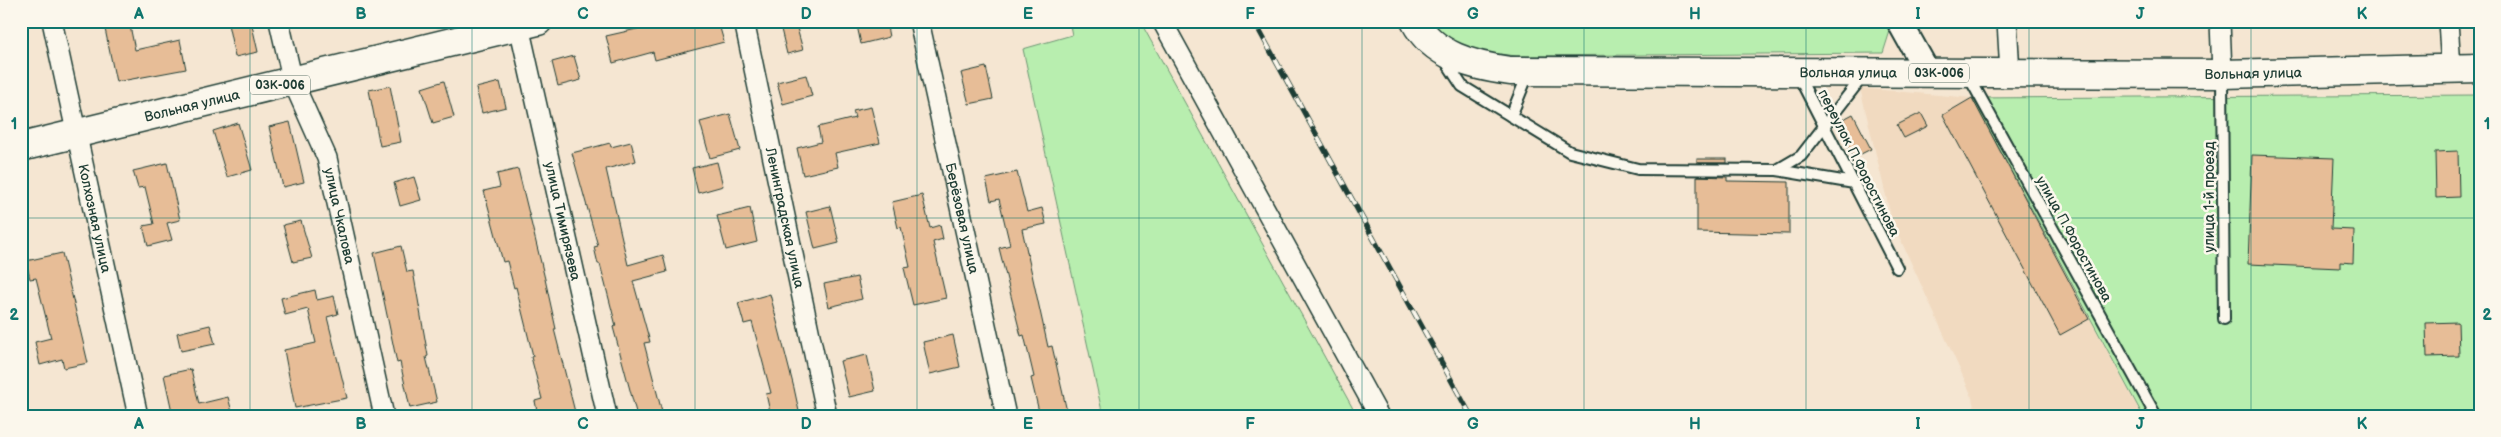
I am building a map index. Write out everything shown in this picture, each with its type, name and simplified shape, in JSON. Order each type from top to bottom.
[{"type":"main road","name":"Вольная улица","points":[[1414,21],[1434,45],[1453,56],[1481,67],[1529,70],[1796,71],[1967,75],[2010,73],[2222,74],[2480,68]]},
{"type":"main road","name":"Вольная улица","points":[[21,147],[293,82],[464,30],[528,24]]},
{"type":"street","name":"Колхозная улица","points":[[52,21],[138,416]]},
{"type":"street","name":"улица Чкалова","points":[[279,21],[293,82],[327,158],[384,416]]},
{"type":"street","name":"Ленинградская улица","points":[[744,21],[827,416]]},
{"type":"street","name":"Берёзовая улица","points":[[920,21],[1006,416]]},
{"type":"street","points":[[1162,21],[1379,416]]},
{"type":"street","points":[[1899,21],[1928,73]]},
{"type":"street","points":[[2007,21],[2010,73]]},
{"type":"street","points":[[2220,21],[2222,74]]},
{"type":"street","points":[[2448,21],[2451,68]]},
{"type":"street","name":"улица Тимирязева","points":[[528,24],[607,416]]},
{"type":"lane","points":[[1434,45],[1462,86],[1570,152],[1638,169],[1777,170],[1854,182]]},
{"type":"lane","points":[[1511,116],[1529,70]]},
{"type":"lane","name":"переулок П.Форостинова","points":[[1796,71],[1897,268]]},
{"type":"lane","points":[[1777,170],[1801,156],[1866,72]]},
{"type":"lane","name":"улица 1-й проезд","points":[[2222,74],[2224,319]]},
{"type":"lane","name":"улица П.Форостинова","points":[[1967,75],[2156,416]]},
{"type":"shaded area","points":[[1860,88],[1972,98],[2142,416],[1976,416],[1971,394],[1892,221]]},
{"type":"green space","points":[[1069,21],[1140,21],[1357,416],[1103,416],[1023,49],[1072,35]]},
{"type":"green space","points":[[1428,21],[1885,21],[1890,31],[1883,53],[1517,56],[1455,49]]},
{"type":"green space","points":[[2480,95],[2480,416],[2143,416],[1972,98]]},
{"type":"building","points":[[116,21],[129,21],[135,50],[180,40],[186,69],[116,82],[104,24]]},
{"type":"building","points":[[251,21],[258,52],[235,57],[228,24]]},
{"type":"building","points":[[672,21],[718,21],[724,42],[655,60],[653,52],[613,63],[606,36]]},
{"type":"building","points":[[779,21],[795,21],[803,50],[787,54]]},
{"type":"building","points":[[856,21],[886,21],[889,37],[861,44]]},
{"type":"building","points":[[574,56],[581,80],[558,86],[552,62]]},
{"type":"building","points":[[986,67],[993,99],[969,104],[961,73]]},
{"type":"building","points":[[806,75],[812,96],[783,104],[777,82]]},
{"type":"building","points":[[444,81],[454,117],[433,123],[422,88]]},
{"type":"building","points":[[500,82],[506,107],[482,113],[476,88]]},
{"type":"building","points":[[390,86],[401,142],[380,146],[369,90]]},
{"type":"building","points":[[1972,98],[2089,319],[2060,335],[1943,115]]},
{"type":"building","points":[[871,107],[880,143],[835,153],[838,167],[803,175],[797,148],[821,142],[818,127],[855,118],[853,111]]},
{"type":"building","points":[[1921,113],[1928,126],[1904,138],[1897,125]]},
{"type":"building","points":[[730,114],[740,150],[710,158],[700,122]]},
{"type":"building","points":[[1853,114],[1871,149],[1853,158],[1836,123]]},
{"type":"building","points":[[290,122],[304,182],[283,187],[269,127]]},
{"type":"building","points":[[238,123],[252,170],[227,177],[213,131]]},
{"type":"building","points":[[631,142],[636,161],[606,169],[628,265],[663,255],[667,272],[633,281],[650,342],[644,343],[663,416],[637,416],[613,327],[616,326],[594,247],[598,246],[572,153],[610,143],[611,147]]},
{"type":"building","points":[[2458,151],[2459,197],[2436,198],[2435,152]]},
{"type":"building","points":[[2252,155],[2334,158],[2331,229],[2354,230],[2353,263],[2340,262],[2340,268],[2248,264]]},
{"type":"building","points":[[1697,159],[1727,159],[1727,163],[1697,163]]},
{"type":"building","points":[[717,162],[723,186],[698,193],[692,168]]},
{"type":"building","points":[[167,163],[180,220],[167,223],[172,240],[148,246],[143,226],[154,224],[145,187],[138,188],[133,171]]},
{"type":"building","points":[[518,169],[545,279],[556,329],[554,329],[576,416],[538,416],[535,401],[542,399],[531,357],[533,356],[516,287],[514,288],[507,261],[503,262],[484,191],[500,187],[497,174]]},
{"type":"building","points":[[1017,172],[1027,212],[1042,208],[1046,224],[1022,229],[1048,347],[1052,346],[1068,416],[1040,416],[1031,378],[1034,377],[1024,335],[1021,336],[999,248],[1010,245],[999,199],[991,201],[986,179]]},
{"type":"building","points":[[1697,176],[1727,177],[1727,181],[1789,182],[1789,234],[1697,232]]},
{"type":"building","points":[[414,177],[421,200],[400,206],[394,183]]},
{"type":"building","points":[[922,195],[930,228],[940,225],[943,239],[933,242],[946,298],[913,305],[904,268],[910,267],[901,227],[898,228],[892,202]]},
{"type":"building","points":[[830,206],[839,243],[815,249],[806,212]]},
{"type":"building","points":[[750,208],[757,242],[726,250],[717,216]]},
{"type":"building","points":[[301,221],[312,258],[293,262],[283,225]]},
{"type":"building","points":[[401,246],[407,272],[413,271],[428,356],[426,357],[437,402],[410,408],[400,362],[397,363],[374,253]]},
{"type":"building","points":[[62,253],[88,363],[64,368],[62,359],[40,365],[35,342],[51,338],[36,278],[30,279],[26,261]]},
{"type":"building","points":[[857,277],[862,299],[829,307],[824,284]]},
{"type":"building","points":[[315,290],[317,300],[334,296],[338,314],[327,317],[347,398],[295,408],[284,350],[316,343],[308,309],[285,315],[281,298]]},
{"type":"building","points":[[770,294],[800,416],[771,416],[766,394],[771,393],[752,322],[744,324],[738,303]]},
{"type":"building","points":[[2458,322],[2459,356],[2427,357],[2426,323]]},
{"type":"building","points":[[210,325],[215,344],[181,351],[177,333]]},
{"type":"building","points":[[953,335],[960,367],[930,374],[923,342]]},
{"type":"building","points":[[867,355],[875,391],[849,397],[840,361]]},
{"type":"building","points":[[191,369],[199,404],[228,397],[233,416],[173,416],[164,375]]},
{"type":"railway","points":[[1254,21],[1471,416]]}]
